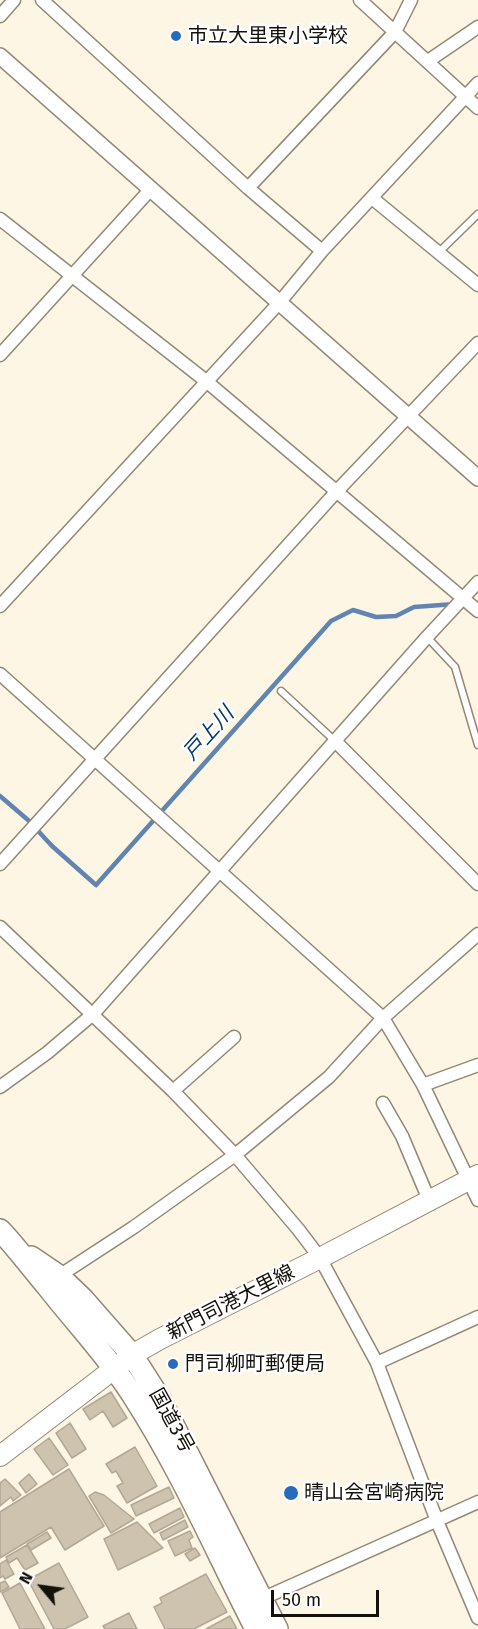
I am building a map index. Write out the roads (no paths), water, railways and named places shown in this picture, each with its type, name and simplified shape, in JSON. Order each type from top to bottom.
[{"type":"highway","name":"国道3号","points":[[0,1230],[18,1248],[115,1369],[253,1602],[277,1629]]},
{"type":"highway","name":"国道3号","points":[[18,1248],[59,1276],[132,1355],[165,1408],[253,1602],[256,1629]]},
{"type":"main road","name":"新門司港大里線","points":[[0,1456],[132,1355],[473,1178]]},
{"type":"street","points":[[0,16],[14,0]]},
{"type":"street","points":[[42,0],[248,188],[322,251]]},
{"type":"street","points":[[360,0],[478,108]]},
{"type":"street","points":[[248,188],[395,32],[411,0]]},
{"type":"street","points":[[428,61],[478,27]]},
{"type":"street","points":[[0,56],[478,478]]},
{"type":"street","points":[[0,606],[279,303],[322,251],[478,82]]},
{"type":"street","points":[[0,355],[150,190]]},
{"type":"street","points":[[372,198],[478,285]]},
{"type":"street","points":[[0,219],[206,381],[478,611]]},
{"type":"street","points":[[0,864],[337,491],[478,343]]},
{"type":"street","points":[[0,1087],[47,1053],[93,1014],[478,582]]},
{"type":"street","points":[[0,674],[383,1018],[423,1085],[473,1178],[478,1200]]},
{"type":"street","points":[[335,741],[476,877]]},
{"type":"street","points":[[0,927],[93,1014],[235,1155],[320,1258],[377,1364],[437,1521],[478,1618]]},
{"type":"street","points":[[59,1276],[134,1227],[235,1155],[328,1077],[383,1018],[478,934]]},
{"type":"street","points":[[172,1091],[234,1037]]},
{"type":"street","points":[[423,1085],[478,1065]]},
{"type":"street","points":[[383,1103],[402,1136],[429,1200]]},
{"type":"street","points":[[377,1364],[478,1317]]},
{"type":"street","points":[[253,1602],[478,1502]]},
{"type":"lane","points":[[439,252],[478,214]]},
{"type":"lane","points":[[427,637],[454,667],[478,745]]},
{"type":"lane","points":[[281,691],[335,741]]},
{"type":"waterway","name":"戸上川","points":[[0,796],[96,885],[331,621],[353,610],[376,617],[396,616],[414,607],[455,604]]},
{"type":"place","name":"市立大里東小学校","points":[[176,36]]},
{"type":"place","name":"門司柳町郵便局","points":[[173,1364]]},
{"type":"place","name":"晴山会宮崎病院","points":[[291,1493]]}]
